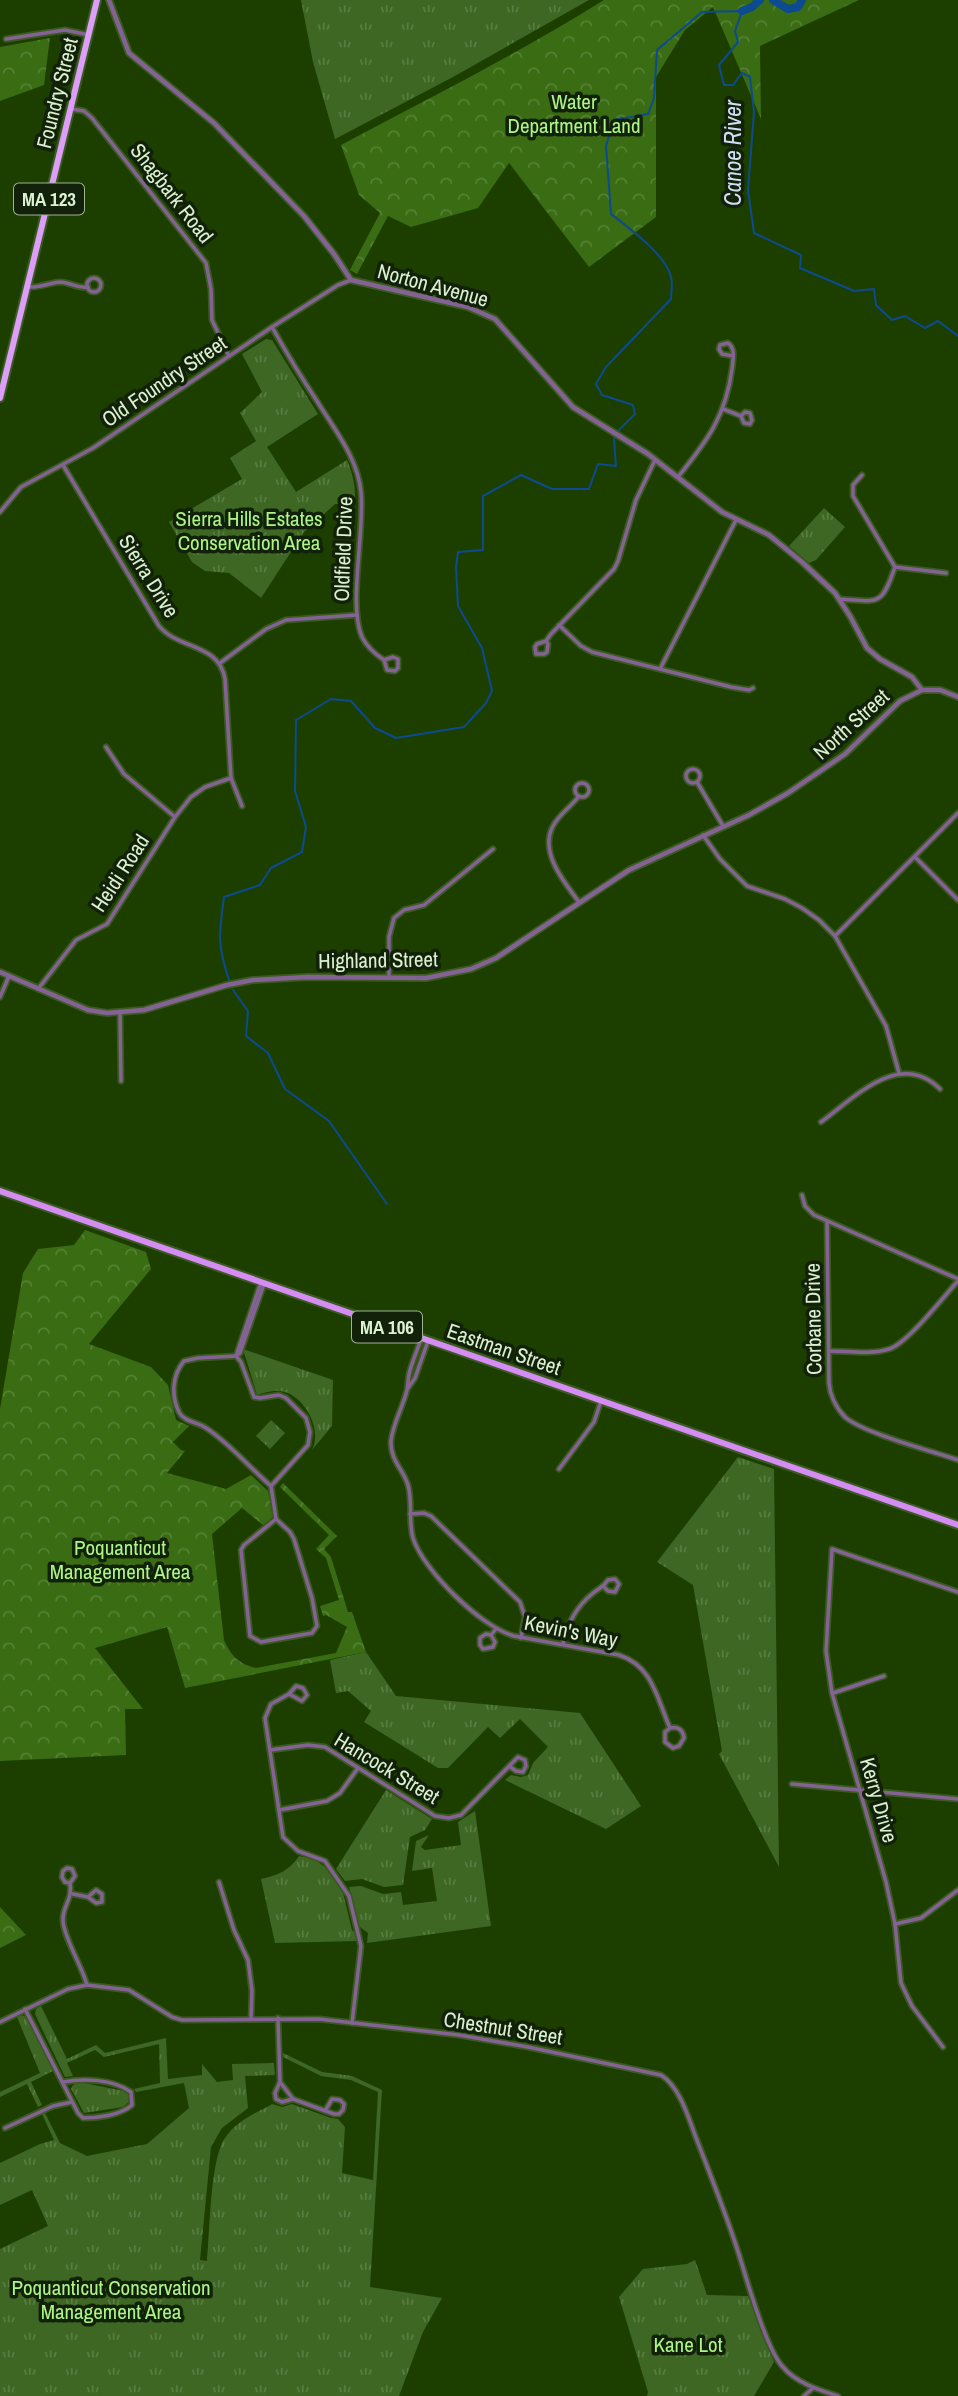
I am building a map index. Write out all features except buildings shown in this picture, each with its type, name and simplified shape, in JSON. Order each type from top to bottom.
[{"type":"highway","name":"Foundry Street","points":[[0,398],[97,0]]},
{"type":"main road","name":"Eastman Street","points":[[0,1191],[958,1525]]},
{"type":"street","name":"Norton Avenue","points":[[109,0],[129,53],[214,124],[304,216],[351,281],[446,301],[488,314],[509,332],[573,407],[655,460],[736,520],[763,532],[782,545],[830,586],[867,648],[880,659],[912,677],[922,690]]},
{"type":"street","points":[[6,38],[65,30],[89,35]]},
{"type":"street","name":"Shagbark Road","points":[[71,109],[88,113],[206,263],[211,289],[211,316],[229,356]]},
{"type":"street","name":"Old Foundry Street","points":[[0,512],[21,487],[133,422],[272,327],[338,285],[351,281]]},
{"type":"street","points":[[27,287],[64,282],[77,288],[88,287]]},
{"type":"street","name":"Oldfield Drive","points":[[272,327],[347,449],[359,477],[362,496],[357,615],[361,635],[366,644],[384,660],[387,670],[395,671],[398,668],[398,659],[393,657],[384,660]]},
{"type":"street","points":[[678,477],[709,436],[723,409],[733,356],[731,344],[720,345],[722,354],[733,356]]},
{"type":"street","points":[[723,409],[741,416]]},
{"type":"street","points":[[545,640],[548,644],[547,652],[536,654],[537,643],[545,640],[614,569],[636,500],[655,460]]},
{"type":"street","name":"Sierra Drive","points":[[63,465],[159,626],[174,639],[208,652],[220,663]]},
{"type":"street","points":[[862,475],[853,485],[853,496],[895,567]]},
{"type":"street","points":[[660,669],[736,520]]},
{"type":"street","points":[[895,567],[946,573]]},
{"type":"street","points":[[839,599],[868,601],[879,598],[887,588],[895,567]]},
{"type":"street","points":[[242,806],[231,778],[225,679],[220,663],[266,629],[286,620],[357,615]]},
{"type":"street","points":[[559,625],[592,652],[744,690],[753,688]]},
{"type":"street","points":[[922,690],[940,690],[958,697]]},
{"type":"street","name":"North Street","points":[[766,806],[827,768],[900,701],[922,690]]},
{"type":"street","points":[[106,747],[124,774],[175,817]]},
{"type":"street","points":[[693,768],[701,776],[697,782],[690,783],[686,779],[686,774],[693,768]]},
{"type":"street","name":"Heidi Road","points":[[38,989],[75,940],[107,925],[187,801],[199,790],[231,778]]},
{"type":"street","points":[[581,782],[586,783],[589,793],[584,797],[579,796],[575,791],[576,786],[581,782]]},
{"type":"street","points":[[697,782],[723,826]]},
{"type":"street","points":[[579,796],[554,824],[549,847],[563,881],[579,902]]},
{"type":"street","name":"Highland Street","points":[[0,972],[88,1010],[107,1013],[144,1010],[253,980],[307,977],[438,977],[478,967],[496,958],[629,870],[766,806]]},
{"type":"street","points":[[835,936],[958,813]]},
{"type":"street","points":[[702,835],[720,859],[747,886],[785,899],[809,912],[835,936],[886,1026],[899,1073]]},
{"type":"street","points":[[389,977],[390,937],[394,918],[404,910],[419,907],[433,898],[493,849]]},
{"type":"street","points":[[915,856],[958,900]]},
{"type":"street","points":[[0,998],[9,976]]},
{"type":"street","points":[[120,1012],[121,1081]]},
{"type":"street","points":[[821,1122],[875,1082],[899,1073],[920,1076],[940,1089]]},
{"type":"street","points":[[802,1195],[807,1209],[827,1221],[958,1280],[893,1348],[881,1351],[828,1351]]},
{"type":"street","name":"Corbane Drive","points":[[827,1221],[830,1389],[844,1415],[859,1426],[958,1460]]},
{"type":"street","points":[[263,1282],[240,1353],[236,1356],[184,1361],[173,1384],[178,1411],[183,1418],[206,1428],[271,1486],[276,1519],[294,1539],[312,1598],[317,1626],[312,1633],[261,1643],[250,1636],[241,1550],[251,1538],[276,1519]]},
{"type":"street","name":"Kevin's Way","points":[[424,1340],[415,1378],[407,1390],[391,1447],[394,1461],[409,1487],[415,1542],[429,1569],[496,1629],[521,1637],[619,1655],[639,1665],[650,1678],[670,1728]]},
{"type":"street","points":[[236,1356],[241,1362],[254,1397],[279,1395],[286,1398],[306,1418],[310,1432],[308,1445],[271,1486]]},
{"type":"street","points":[[559,1469],[594,1422],[601,1401]]},
{"type":"street","points":[[410,1514],[425,1513],[431,1516],[520,1602],[525,1616],[521,1637]]},
{"type":"street","name":"Kerry Drive","points":[[943,2047],[918,2015],[904,1990],[898,1968],[895,1924],[886,1882],[832,1693],[826,1651],[832,1549],[958,1592]]},
{"type":"street","points":[[563,1645],[568,1624],[575,1614],[595,1592],[605,1588]]},
{"type":"street","points":[[491,1635],[496,1629]]},
{"type":"street","points":[[486,1634],[491,1635],[494,1639],[493,1647],[483,1649],[479,1643],[480,1638],[486,1634]]},
{"type":"street","points":[[832,1693],[884,1676]]},
{"type":"street","points":[[289,1694],[302,1701],[307,1695],[303,1688],[296,1686],[289,1694],[271,1704],[265,1717],[283,1838],[298,1851],[325,1861],[349,1896],[362,1946],[352,2023]]},
{"type":"street","name":"Kevin's Way","points":[[677,1727],[684,1738],[679,1746],[673,1748],[665,1742],[665,1732],[670,1728],[677,1727]]},
{"type":"street","name":"Hancock Street","points":[[270,1751],[308,1745],[325,1746],[435,1816],[449,1818],[461,1815],[509,1766],[518,1757],[525,1760],[523,1772],[516,1772],[509,1766]]},
{"type":"street","points":[[279,1810],[327,1801],[340,1793],[358,1768]]},
{"type":"street","points":[[792,1784],[958,1799]]},
{"type":"street","points":[[67,1868],[74,1872],[74,1880],[70,1883],[65,1882],[62,1877],[67,1868]]},
{"type":"street","points":[[219,1882],[234,1930],[248,1960],[252,1991],[251,2019]]},
{"type":"street","points":[[70,1883],[72,1894],[66,1905],[63,1922],[87,1985]]},
{"type":"street","points":[[895,1924],[921,1918],[958,1890]]},
{"type":"street","points":[[72,1894],[88,1897]]},
{"type":"street","name":"Chestnut Street","points":[[0,2022],[68,1989],[87,1985],[129,1990],[172,2017],[182,2020],[307,2017],[459,2035],[528,2047],[667,2078],[689,2119],[756,2308],[774,2351],[786,2370],[813,2388],[838,2396]]},
{"type":"street","points":[[25,2009],[72,2102],[83,2118],[126,2110],[132,2105],[131,2092],[116,2085],[80,2078],[63,2082]]},
{"type":"street","points":[[278,2018],[280,2082],[275,2093],[276,2099],[282,2102],[293,2099]]},
{"type":"street","points":[[280,2082],[293,2099],[325,2111],[339,2114],[344,2104],[340,2100],[332,2099],[325,2111]]},
{"type":"street","points":[[5,2128],[53,2106],[72,2102]]},
{"type":"street","points":[[804,2396],[813,2388]]},
{"type":"green space","name":"Water Department Land","points":[[301,0],[589,0],[453,77],[335,139],[313,62]]},
{"type":"green space","name":"Water Department Land","points":[[604,0],[859,0],[760,46],[761,119],[713,7],[685,30],[656,77],[656,217],[589,267],[509,163],[478,208],[411,227],[388,216],[357,274],[350,270],[380,213],[359,195],[341,145],[507,57]]},
{"type":"green space","points":[[50,38],[44,85],[0,101],[0,47]]},
{"type":"green space","name":"Sierra Hills Estates Conservation Area","points":[[266,339],[272,340],[318,414],[267,447],[296,492],[347,460],[354,481],[355,504],[335,504],[304,532],[261,598],[229,573],[205,571],[192,562],[169,522],[242,479],[230,458],[256,441],[240,413],[262,392],[242,354]]},
{"type":"green space","points":[[824,508],[845,527],[816,560],[809,563],[789,546]]},
{"type":"green space","name":"Poquanticut Management Area","points":[[85,1230],[146,1252],[151,1269],[89,1344],[151,1367],[168,1385],[176,1420],[189,1426],[173,1442],[185,1451],[167,1473],[226,1489],[251,1475],[268,1491],[274,1516],[263,1525],[242,1508],[212,1534],[224,1640],[230,1651],[240,1662],[256,1668],[336,1653],[347,1627],[326,1615],[323,1616],[320,1606],[339,1600],[326,1558],[316,1549],[329,1535],[280,1487],[283,1483],[337,1536],[324,1549],[331,1557],[348,1612],[352,1612],[366,1652],[185,1688],[167,1627],[95,1648],[143,1709],[125,1709],[126,1755],[0,1761],[0,1409],[23,1273],[38,1249],[74,1245]]},
{"type":"green space","points":[[243,1349],[333,1380],[332,1426],[312,1450],[315,1432],[304,1405],[280,1391],[257,1395]]},
{"type":"green space","points":[[271,1420],[285,1433],[270,1449],[256,1436]]},
{"type":"green space","points":[[738,1457],[774,1469],[779,1867],[719,1754],[722,1751],[693,1585],[657,1562]]},
{"type":"green space","points":[[366,1652],[396,1696],[580,1713],[641,1806],[606,1829],[505,1780],[511,1775],[528,1775],[533,1763],[548,1747],[520,1719],[500,1738],[488,1727],[448,1768],[438,1768],[364,1722],[371,1711],[348,1691],[336,1693],[330,1660]]},
{"type":"green space","points":[[386,1790],[432,1819],[425,1830],[410,1837],[403,1885],[384,1887],[362,1879],[345,1881],[336,1869]]},
{"type":"green space","points":[[475,1811],[491,1926],[367,1943],[368,1933],[360,1927],[349,1887],[361,1886],[383,1894],[401,1892],[403,1905],[437,1901],[432,1868],[412,1871],[416,1841],[429,1835],[421,1847],[425,1850],[461,1845],[458,1822]]},
{"type":"green space","points":[[299,1856],[314,1859],[325,1867],[343,1893],[352,1930],[358,1935],[357,1941],[275,1943],[261,1879],[283,1872]]},
{"type":"green space","points":[[0,1907],[26,1935],[0,1948]]},
{"type":"green space","name":"Poquanticut Conservation Management Area","points":[[41,2006],[67,2059],[96,2045],[105,2053],[166,2038],[168,2079],[202,2075],[202,2064],[217,2082],[233,2080],[232,2064],[274,2063],[275,2075],[245,2076],[248,2108],[222,2128],[211,2147],[200,2260],[207,2261],[211,2196],[220,2148],[234,2127],[272,2104],[282,2107],[292,2104],[338,2119],[345,2127],[342,2173],[373,2180],[378,2092],[351,2080],[321,2076],[283,2057],[283,2053],[322,2072],[352,2076],[382,2090],[370,2287],[442,2298],[423,2332],[399,2396],[0,2396],[0,2249],[48,2226],[32,2190],[0,2205],[0,2163],[54,2140],[42,2114],[45,2113],[60,2143],[87,2156],[147,2144],[189,2108],[184,2083],[136,2092],[134,2089],[160,2083],[159,2044],[104,2057],[95,2050],[67,2063],[73,2076],[65,2077],[35,2014],[36,2009]]},
{"type":"green space","points":[[22,2015],[28,2018],[53,2071],[31,2082],[42,2105],[38,2107],[27,2084],[0,2097],[0,2092],[40,2073],[17,2017]]},
{"type":"green space","points":[[79,2082],[124,2091],[129,2095],[129,2102],[123,2107],[84,2113],[71,2089]]},
{"type":"green space","name":"Kane Lot","points":[[695,2260],[707,2295],[748,2296],[774,2362],[754,2396],[647,2396],[619,2297],[643,2269],[687,2264]]},
{"type":"waterway","name":"Canoe River","points":[[742,11],[760,0]]},
{"type":"waterway","name":"Canoe River","points":[[773,0],[788,9],[798,7],[802,0]]},
{"type":"waterway","points":[[618,431],[635,414],[633,405],[602,395],[596,384],[606,367],[671,299],[672,283],[668,269],[655,251],[611,214],[606,146],[614,120],[648,114],[654,98],[657,50],[702,12],[742,11],[735,31],[738,42],[719,65],[724,85],[733,85],[742,73],[750,77],[754,112],[748,190],[754,233],[801,255],[800,268],[854,291],[874,289],[876,305],[892,320],[905,316],[925,328],[938,321],[958,336]]},
{"type":"waterway","points":[[229,980],[220,939],[224,897],[260,885],[271,868],[302,852],[306,827],[295,791],[296,720],[331,699],[351,701],[375,728],[396,738],[464,727],[486,703],[492,691],[482,648],[458,606],[456,567],[458,552],[483,550],[483,496],[521,475],[552,489],[589,489],[598,464],[616,466],[614,438]]},
{"type":"waterway","points":[[233,990],[248,1011],[246,1036],[268,1053],[285,1089],[329,1121],[387,1204]]}]
